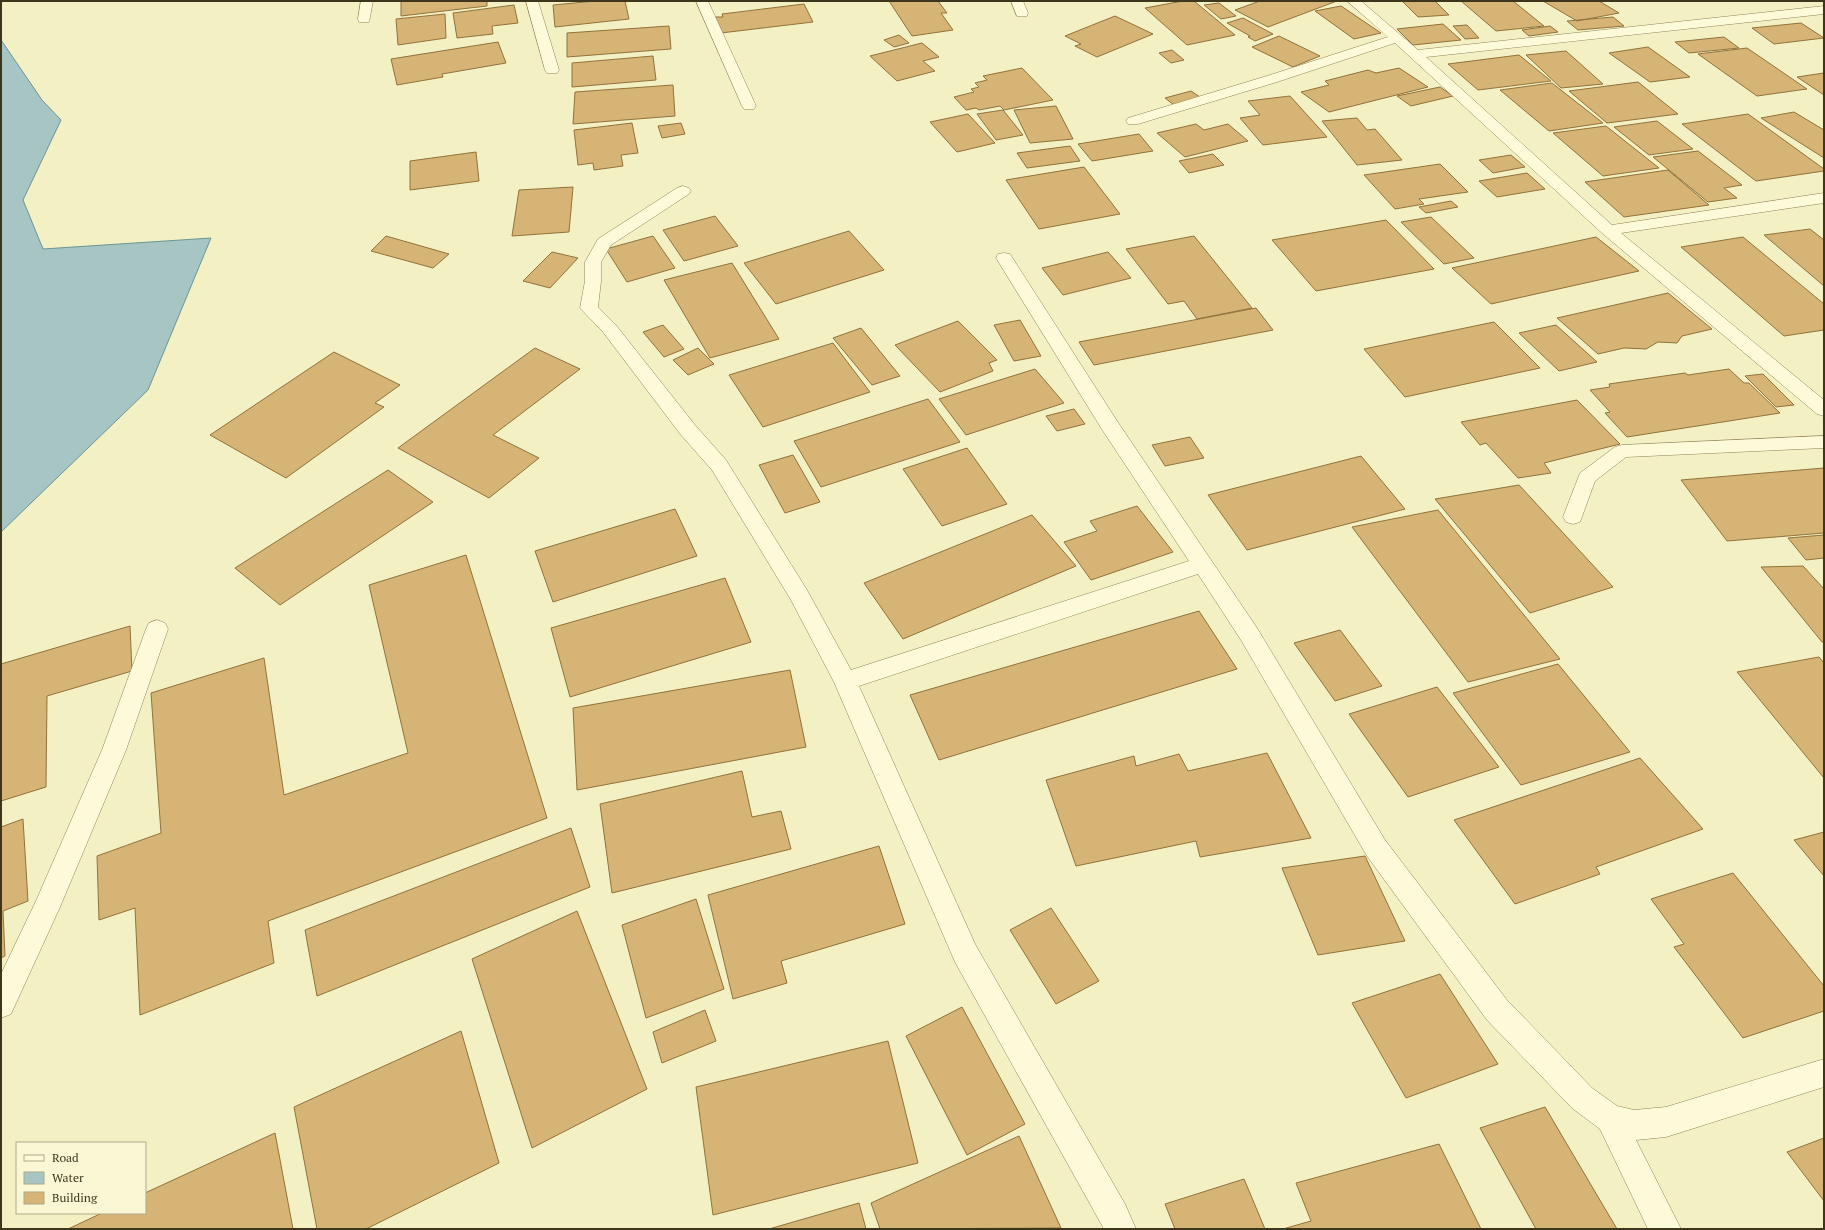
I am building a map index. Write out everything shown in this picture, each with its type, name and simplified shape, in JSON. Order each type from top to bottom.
[{"type":"street","points":[[364,19],[367,1]]},
{"type":"street","points":[[532,1],[552,70]]},
{"type":"street","points":[[702,1],[749,106]]},
{"type":"street","points":[[1353,1],[1397,38],[1608,230],[1824,410]]},
{"type":"street","points":[[1414,54],[1824,10]]},
{"type":"street","points":[[1133,121],[1272,79],[1397,38]]},
{"type":"street","points":[[683,191],[604,242],[593,262],[593,281],[589,308],[609,328],[688,430],[719,465],[799,596],[845,682],[964,953],[1114,1215],[1120,1229]]},
{"type":"street","points":[[1608,230],[1824,198]]},
{"type":"street","points":[[1004,258],[1110,426],[1249,634],[1381,854],[1497,1010],[1582,1098],[1610,1119],[1634,1125],[1666,1122],[1824,1073]]},
{"type":"street","points":[[845,682],[1203,564]]},
{"type":"street","points":[[1,1004],[47,907],[114,750],[157,629]]},
{"type":"street","points":[[1610,1119],[1665,1229]]},
{"type":"lane","points":[[1573,517],[1587,478],[1622,451],[1824,442]]},
{"type":"water","points":[[1,40],[42,100],[61,120],[23,200],[43,249],[211,238],[148,390],[1,532]]},
{"type":"building","points":[[401,1],[487,1],[487,6],[401,16]]},
{"type":"building","points":[[595,1],[625,1],[629,19],[555,27],[553,5]]},
{"type":"building","points":[[889,1],[938,1],[947,13],[941,13],[953,30],[912,36]]},
{"type":"building","points":[[1183,1],[1194,1],[1235,35],[1187,45],[1145,8]]},
{"type":"building","points":[[1260,1],[1337,1],[1268,27],[1235,10]]},
{"type":"building","points":[[1402,1],[1435,1],[1449,15],[1418,17]]},
{"type":"building","points":[[1461,1],[1513,1],[1544,26],[1496,31]]},
{"type":"building","points":[[1543,1],[1599,1],[1619,13],[1577,21]]},
{"type":"building","points":[[1219,3],[1236,16],[1221,19],[1204,5]]},
{"type":"building","points":[[804,4],[813,22],[721,33],[715,17],[723,17],[722,14]]},
{"type":"building","points":[[514,5],[518,23],[492,26],[493,34],[457,38],[453,13]]},
{"type":"building","points":[[1341,6],[1381,33],[1354,39],[1315,11]]},
{"type":"building","points":[[445,14],[446,38],[398,45],[396,19]]},
{"type":"building","points":[[1115,16],[1153,34],[1097,57],[1075,46],[1081,44],[1065,36]]},
{"type":"building","points":[[1613,17],[1624,26],[1578,30],[1567,21]]},
{"type":"building","points":[[1243,18],[1273,34],[1255,41],[1248,37],[1250,36],[1227,23]]},
{"type":"building","points":[[1801,23],[1824,38],[1774,44],[1752,28]]},
{"type":"building","points":[[1443,24],[1461,40],[1413,45],[1397,29]]},
{"type":"building","points":[[1467,25],[1479,38],[1465,39],[1453,26]]},
{"type":"building","points":[[669,26],[671,49],[567,57],[567,33]]},
{"type":"building","points":[[1550,26],[1558,32],[1529,36],[1522,30]]},
{"type":"building","points":[[899,35],[909,43],[894,47],[884,40]]},
{"type":"building","points":[[1279,36],[1320,56],[1293,67],[1252,47]]},
{"type":"building","points":[[1724,37],[1739,48],[1689,53],[1675,42]]},
{"type":"building","points":[[498,42],[506,63],[442,74],[443,77],[397,85],[391,59]]},
{"type":"building","points":[[922,43],[939,57],[923,61],[935,71],[897,81],[870,56]]},
{"type":"building","points":[[1648,47],[1690,77],[1650,82],[1609,53]]},
{"type":"building","points":[[1747,48],[1807,89],[1757,96],[1698,54]]},
{"type":"building","points":[[1172,50],[1184,60],[1171,63],[1159,53]]},
{"type":"building","points":[[1566,51],[1603,84],[1561,88],[1526,55]]},
{"type":"building","points":[[1519,55],[1551,81],[1478,90],[1448,64]]},
{"type":"building","points":[[653,56],[656,80],[572,87],[572,63]]},
{"type":"building","points":[[1022,68],[1053,100],[1004,110],[1000,106],[979,110],[976,108],[966,110],[954,97],[974,92],[971,89],[979,87],[975,83],[987,80],[983,76]]},
{"type":"building","points":[[1399,68],[1428,87],[1329,112],[1301,92],[1329,85],[1325,81],[1368,70],[1376,73]]},
{"type":"building","points":[[1824,73],[1824,95],[1797,77]]},
{"type":"building","points":[[1638,82],[1678,114],[1607,123],[1569,91]]},
{"type":"building","points":[[1552,83],[1603,123],[1549,131],[1500,90]]},
{"type":"building","points":[[673,85],[675,116],[573,124],[575,92]]},
{"type":"building","points":[[1440,87],[1453,96],[1411,106],[1397,96]]},
{"type":"building","points":[[1191,91],[1200,97],[1174,105],[1165,98]]},
{"type":"building","points":[[1290,96],[1327,137],[1263,145],[1240,118],[1260,115],[1248,101]]},
{"type":"building","points":[[1056,106],[1073,139],[1030,143],[1014,110]]},
{"type":"building","points":[[1003,110],[1023,135],[996,140],[977,114]]},
{"type":"building","points":[[1794,112],[1824,130],[1824,158],[1761,118]]},
{"type":"building","points":[[968,114],[995,143],[957,152],[930,122]]},
{"type":"building","points":[[1748,114],[1824,169],[1824,171],[1756,181],[1682,124]]},
{"type":"building","points":[[1357,118],[1367,130],[1375,129],[1402,160],[1357,165],[1322,121]]},
{"type":"building","points":[[1657,121],[1693,149],[1649,155],[1614,127]]},
{"type":"building","points":[[632,123],[638,153],[621,155],[623,166],[594,170],[593,163],[578,165],[574,130]]},
{"type":"building","points":[[681,123],[685,134],[662,138],[658,126]]},
{"type":"building","points":[[1196,124],[1204,130],[1228,124],[1248,141],[1185,157],[1157,133]]},
{"type":"building","points":[[1606,126],[1659,168],[1603,176],[1553,133]]},
{"type":"building","points":[[1139,134],[1153,151],[1092,161],[1078,144]]},
{"type":"building","points":[[1070,146],[1080,161],[1027,168],[1017,153]]},
{"type":"building","points":[[1698,151],[1742,185],[1724,188],[1737,198],[1708,202],[1653,157]]},
{"type":"building","points":[[476,152],[479,181],[410,190],[410,161]]},
{"type":"building","points":[[1213,154],[1224,165],[1189,173],[1179,161]]},
{"type":"building","points":[[1511,155],[1525,167],[1493,173],[1479,160]]},
{"type":"building","points":[[1440,164],[1468,192],[1419,199],[1424,204],[1395,209],[1364,175]]},
{"type":"building","points":[[1084,167],[1120,214],[1039,229],[1006,180]]},
{"type":"building","points":[[1668,170],[1709,205],[1624,217],[1585,182]]},
{"type":"building","points":[[1527,173],[1545,189],[1497,197],[1479,181]]},
{"type":"building","points":[[573,187],[569,232],[512,236],[519,190]]},
{"type":"building","points":[[1451,201],[1458,207],[1426,213],[1419,207]]},
{"type":"building","points":[[715,216],[738,246],[684,261],[663,230]]},
{"type":"building","points":[[1431,217],[1474,258],[1444,264],[1401,222]]},
{"type":"building","points":[[1386,220],[1434,269],[1316,291],[1272,240]]},
{"type":"building","points":[[1810,229],[1824,240],[1824,286],[1764,235]]},
{"type":"building","points":[[849,231],[884,270],[776,304],[744,263]]},
{"type":"building","points":[[386,236],[449,254],[433,268],[371,251]]},
{"type":"building","points":[[653,236],[675,268],[627,282],[606,249]]},
{"type":"building","points":[[1194,236],[1252,308],[1197,319],[1184,301],[1168,304],[1126,249]]},
{"type":"building","points":[[1596,237],[1639,271],[1491,304],[1452,268]]},
{"type":"building","points":[[1743,237],[1824,304],[1824,330],[1784,336],[1681,247]]},
{"type":"building","points":[[552,252],[578,258],[550,288],[523,281]]},
{"type":"building","points":[[1108,252],[1131,278],[1063,295],[1042,268]]},
{"type":"building","points":[[732,263],[779,339],[710,358],[664,280]]},
{"type":"building","points":[[1668,293],[1712,329],[1682,336],[1677,343],[1658,342],[1646,349],[1624,348],[1598,354],[1557,318]]},
{"type":"building","points":[[1256,308],[1273,330],[1094,365],[1079,342]]},
{"type":"building","points":[[1020,320],[1041,356],[1014,361],[994,325]]},
{"type":"building","points":[[958,321],[997,360],[989,363],[993,371],[940,392],[895,345]]},
{"type":"building","points":[[1494,322],[1540,368],[1405,397],[1364,349]]},
{"type":"building","points":[[663,325],[684,349],[664,357],[643,332]]},
{"type":"building","points":[[1556,325],[1597,362],[1559,371],[1519,333]]},
{"type":"building","points":[[861,328],[900,376],[872,385],[833,338]]},
{"type":"building","points":[[833,343],[870,392],[763,427],[729,375]]},
{"type":"building","points":[[535,348],[580,369],[493,435],[539,458],[489,498],[398,448]]},
{"type":"building","points":[[698,348],[714,364],[688,375],[673,360]]},
{"type":"building","points":[[334,352],[400,385],[375,403],[384,407],[286,478],[210,435]]},
{"type":"building","points":[[1035,369],[1064,403],[966,435],[939,399]]},
{"type":"building","points":[[1729,369],[1744,383],[1749,383],[1780,413],[1627,437],[1605,413],[1610,412],[1590,390],[1610,387],[1609,384],[1685,373],[1688,375]]},
{"type":"building","points":[[1763,374],[1794,405],[1776,407],[1745,376]]},
{"type":"building","points":[[928,399],[960,442],[821,487],[794,441]]},
{"type":"building","points":[[1577,400],[1620,444],[1544,463],[1551,473],[1518,478],[1486,443],[1480,445],[1461,422]]},
{"type":"building","points":[[1074,409],[1085,424],[1057,431],[1046,416]]},
{"type":"building","points":[[1190,437],[1204,458],[1165,466],[1152,445]]},
{"type":"building","points":[[967,448],[1007,504],[942,526],[903,469]]},
{"type":"building","points":[[793,455],[820,502],[785,513],[759,465]]},
{"type":"building","points":[[1361,456],[1405,509],[1247,550],[1208,495]]},
{"type":"building","points":[[1824,468],[1824,533],[1727,541],[1681,480]]},
{"type":"building","points":[[388,470],[433,502],[280,605],[235,568]]},
{"type":"building","points":[[1519,485],[1613,587],[1530,613],[1435,499]]},
{"type":"building","points":[[1137,506],[1173,552],[1091,580],[1064,542],[1097,531],[1090,521]]},
{"type":"building","points":[[675,509],[697,556],[553,602],[535,551]]},
{"type":"building","points":[[1438,510],[1560,659],[1468,682],[1352,527]]},
{"type":"building","points":[[1032,515],[1076,566],[903,639],[864,583]]},
{"type":"building","points":[[1824,535],[1824,558],[1806,560],[1788,538]]},
{"type":"building","points":[[466,555],[547,818],[268,921],[274,963],[140,1015],[135,908],[99,920],[97,856],[161,833],[151,693],[264,658],[284,795],[408,753],[369,585]]},
{"type":"building","points":[[1803,566],[1824,589],[1824,642],[1822,642],[1761,567]]},
{"type":"building","points":[[725,578],[751,642],[570,697],[551,628]]},
{"type":"building","points":[[1199,611],[1237,669],[939,760],[910,695]]},
{"type":"building","points":[[130,626],[132,671],[47,696],[46,787],[1,801],[1,664]]},
{"type":"building","points":[[1340,630],[1382,686],[1335,701],[1294,643]]},
{"type":"building","points":[[1819,657],[1824,663],[1824,778],[1737,672]]},
{"type":"building","points":[[1558,664],[1630,752],[1521,785],[1453,693]]},
{"type":"building","points":[[790,670],[806,747],[577,790],[573,708]]},
{"type":"building","points":[[1437,687],[1499,767],[1408,797],[1349,714]]},
{"type":"building","points":[[1267,753],[1311,838],[1200,857],[1196,841],[1076,866],[1046,780],[1134,756],[1136,766],[1179,754],[1188,771]]},
{"type":"building","points":[[1640,758],[1703,829],[1596,867],[1600,874],[1515,904],[1454,820]]},
{"type":"building","points":[[742,771],[752,817],[781,811],[791,849],[612,893],[600,804]]},
{"type":"building","points":[[23,819],[28,901],[3,911],[5,956],[1,958],[1,827]]},
{"type":"building","points":[[571,828],[590,887],[317,996],[305,930]]},
{"type":"building","points":[[1824,832],[1824,876],[1794,840]]},
{"type":"building","points":[[879,846],[905,924],[781,961],[787,983],[733,999],[708,895]]},
{"type":"building","points":[[1365,856],[1405,941],[1318,955],[1282,868]]},
{"type":"building","points":[[1733,873],[1824,986],[1824,1011],[1743,1038],[1674,947],[1684,944],[1651,899]]},
{"type":"building","points":[[696,899],[724,989],[646,1018],[622,925]]},
{"type":"building","points":[[1051,908],[1099,981],[1056,1004],[1010,930]]},
{"type":"building","points":[[577,911],[647,1089],[532,1148],[472,959]]},
{"type":"building","points":[[1440,974],[1498,1064],[1406,1098],[1352,1003]]},
{"type":"building","points":[[962,1007],[1025,1124],[967,1155],[906,1036]]},
{"type":"building","points":[[705,1010],[716,1041],[662,1063],[653,1032]]},
{"type":"building","points":[[461,1031],[499,1163],[366,1229],[317,1229],[294,1107]]},
{"type":"building","points":[[888,1041],[918,1163],[713,1215],[696,1087]]},
{"type":"building","points":[[1545,1107],[1617,1229],[1536,1229],[1480,1128]]},
{"type":"building","points":[[275,1133],[293,1229],[68,1229],[100,1214],[146,1214],[146,1193]]},
{"type":"building","points":[[1019,1136],[1061,1228],[880,1229],[871,1203]]},
{"type":"building","points":[[1824,1138],[1824,1201],[1787,1152]]},
{"type":"building","points":[[1439,1144],[1481,1229],[1283,1229],[1311,1221],[1296,1183]]},
{"type":"building","points":[[1244,1179],[1265,1229],[1175,1229],[1165,1204]]},
{"type":"building","points":[[859,1203],[866,1229],[769,1229]]}]
